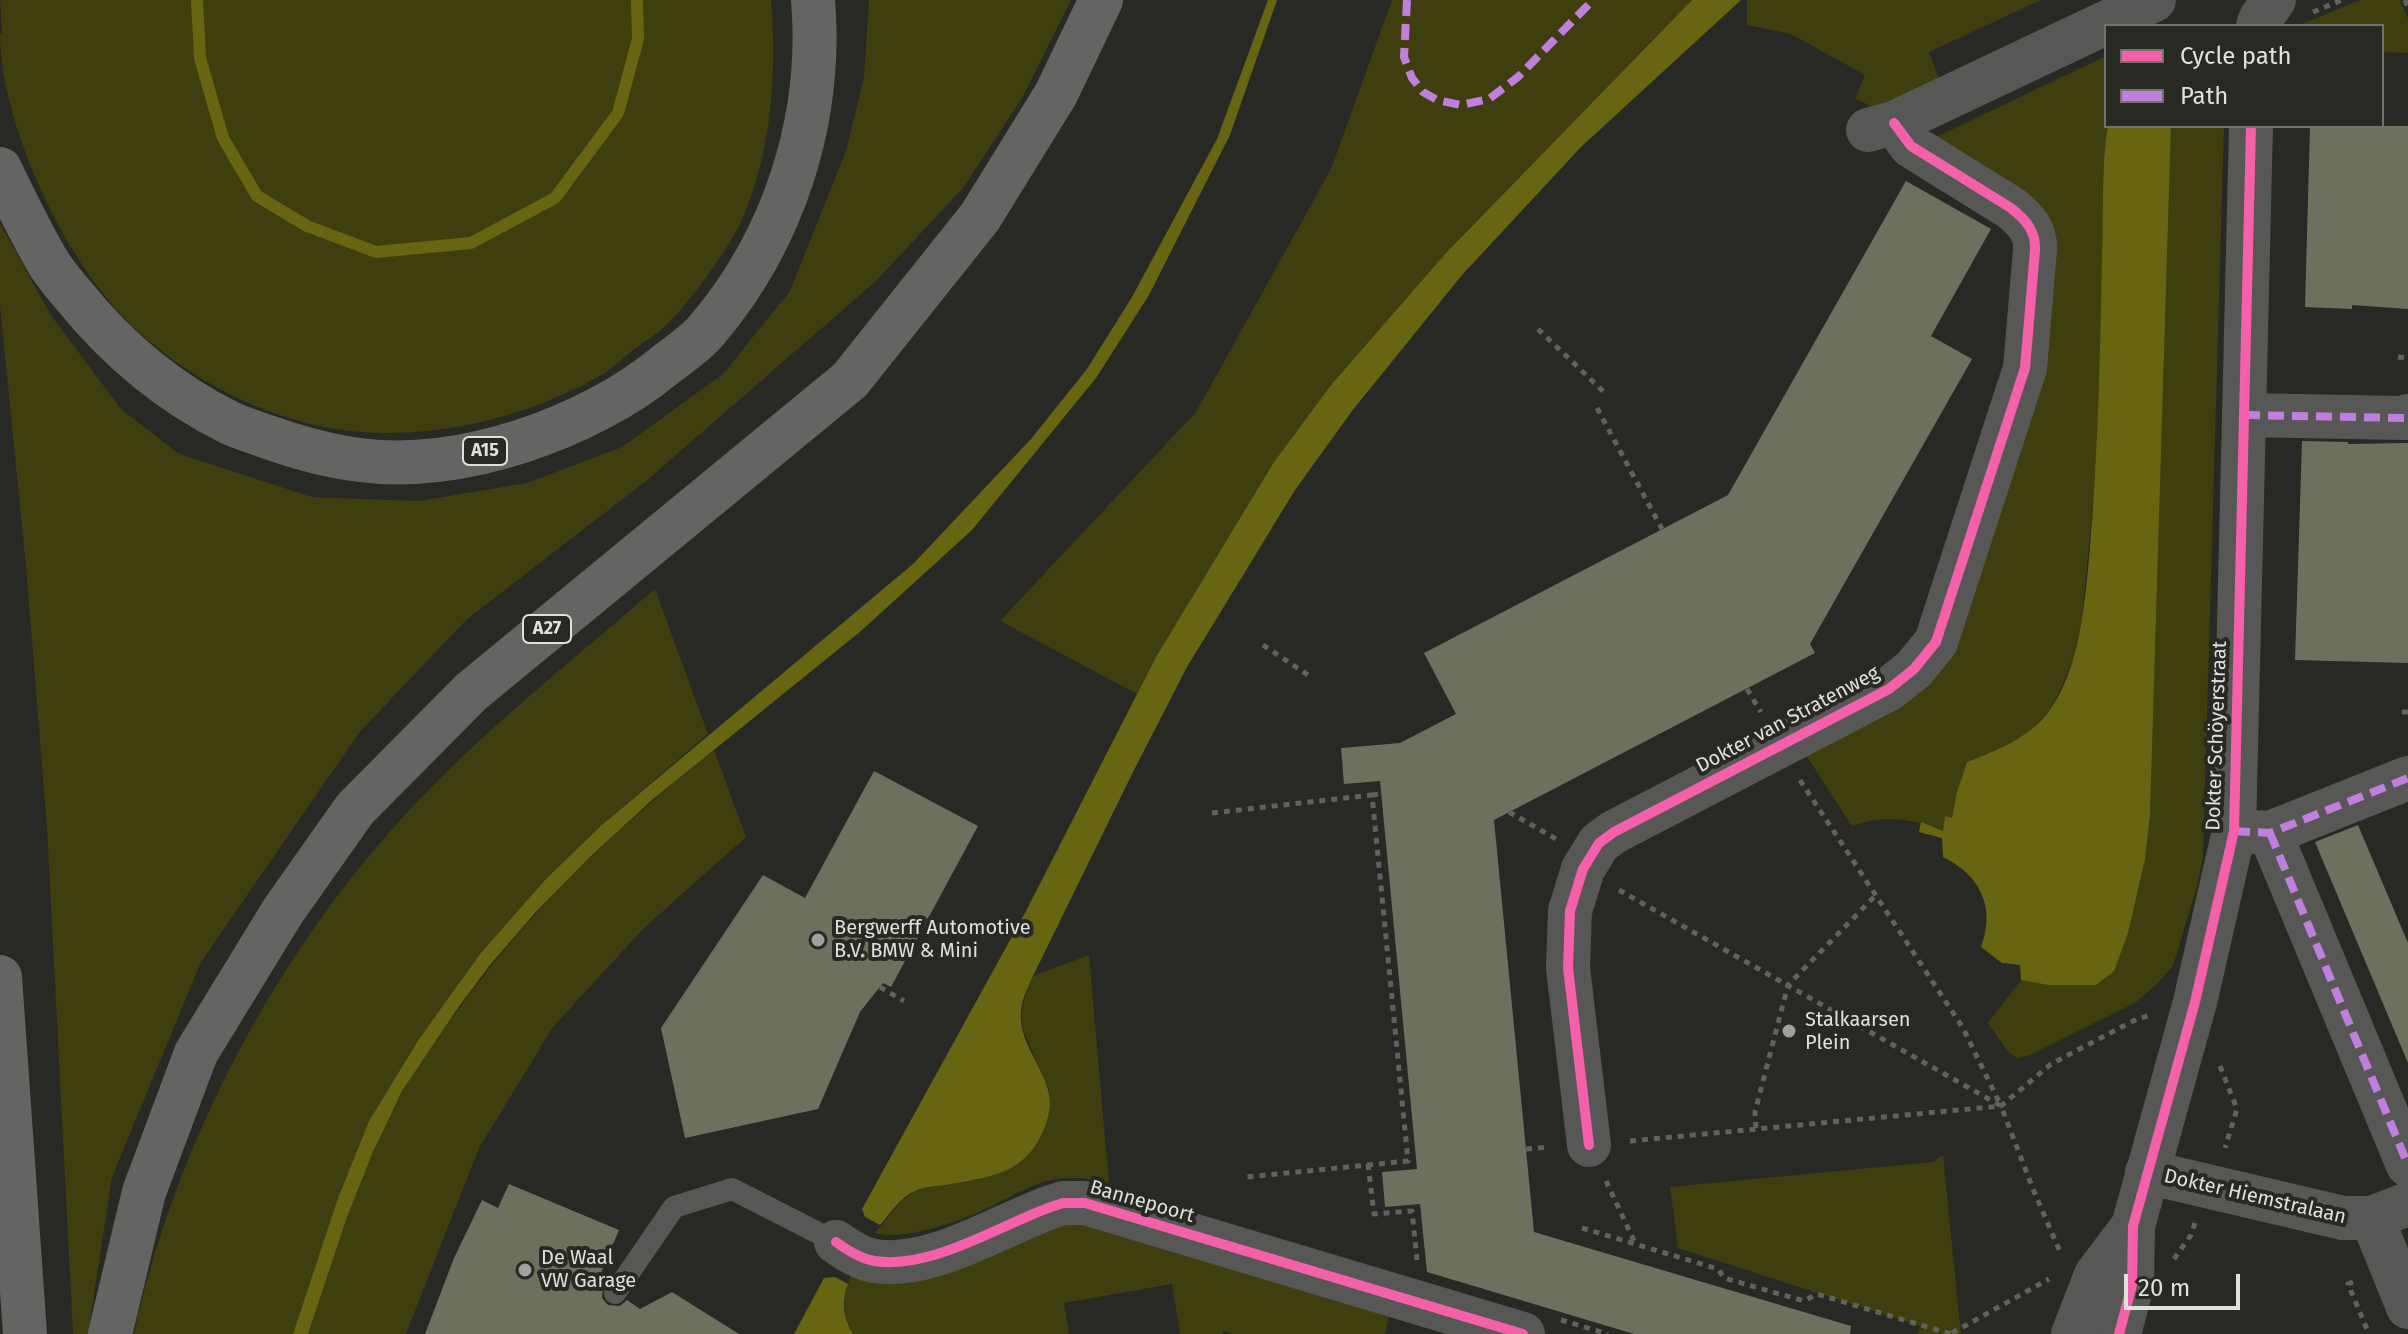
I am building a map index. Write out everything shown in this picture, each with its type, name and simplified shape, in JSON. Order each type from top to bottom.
[{"type":"highway","name":"A15","points":[[0,169],[53,270],[96,323],[136,362],[174,390],[231,424],[307,451],[363,461],[420,462],[499,449],[566,425],[640,387],[704,334],[745,282],[779,213],[803,143],[815,53],[813,0]]},
{"type":"highway","name":"A27","points":[[110,1334],[144,1192],[196,1053],[283,911],[355,809],[471,692],[850,380],[980,217],[1056,94],[1101,0]]},
{"type":"highway","points":[[0,977],[25,1334]]},
{"type":"street","name":"Dokter van Stratenweg","points":[[1589,1145],[1568,968],[1570,911],[1586,863],[1599,843],[1614,832],[1889,689],[1914,669],[1936,642],[2025,368],[2036,240],[2032,229],[2011,208],[1880,127],[2154,0]]},
{"type":"street","name":"Dokter Schöyerstraat","points":[[2073,1334],[2098,1276],[2133,1226],[2195,1002],[2252,832],[2244,415],[2251,128]]},
{"type":"street","points":[[2244,415],[2408,416]]},
{"type":"street","points":[[2252,832],[2408,778]]},
{"type":"street","name":"Dokter Schöyerstraat","points":[[2252,832],[2408,1165]]},
{"type":"street","name":"Dokter Hiemstralaan","points":[[2147,1172],[2343,1218],[2390,1211]]},
{"type":"street","name":"Bannepoort","points":[[836,1242],[872,1261],[908,1260],[943,1252],[983,1238],[1051,1207],[1075,1202],[1350,1283],[1536,1325]]},
{"type":"street","points":[[2390,1211],[2408,1307]]},
{"type":"street","name":"Dokter Schöyerstraat","points":[[2098,1276],[2119,1334]]},
{"type":"lane","points":[[615,1293],[674,1207],[732,1189],[836,1242]]},
{"type":"path","points":[[2405,0],[2408,8]]},
{"type":"path","points":[[1538,329],[1606,394]]},
{"type":"path","points":[[2398,357],[2408,358]]},
{"type":"path","points":[[1597,408],[1662,529]]},
{"type":"path","points":[[1263,645],[1308,675]]},
{"type":"path","points":[[1747,689],[1779,746],[1963,1028],[2001,1106],[2033,1189],[2098,1276]]},
{"type":"path","points":[[1212,813],[1381,794]]},
{"type":"path","points":[[1372,795],[1408,1161]]},
{"type":"path","points":[[1509,812],[1586,863],[1788,985],[2001,1106]]},
{"type":"path","points":[[1756,1128],[1755,1112],[1788,985],[1876,895]]},
{"type":"path","points":[[880,987],[904,1001]]},
{"type":"path","points":[[1526,1149],[2001,1106],[2051,1064],[2137,1019],[2195,1002],[2237,1109],[2213,1188],[2191,1235],[2152,1291],[2098,1276],[1952,1333],[1817,1294],[1804,1301],[1724,1278],[1718,1269],[1582,1228]]},
{"type":"path","points":[[1589,1145],[1637,1246]]},
{"type":"path","points":[[1247,1177],[1416,1159]]},
{"type":"path","points":[[1368,1164],[1374,1214],[1412,1211],[1418,1264]]},
{"type":"path","points":[[1536,1325],[1608,1334]]},
{"type":"shaded area","points":[[0,0],[771,0],[773,81],[767,135],[745,213],[721,256],[664,327],[612,368],[571,391],[513,414],[482,422],[421,432],[359,432],[329,428],[270,412],[214,386],[141,334],[102,292],[60,228],[24,148],[4,79]]},
{"type":"shaded area","points":[[869,0],[1071,0],[1022,98],[963,188],[876,281],[646,481],[466,620],[359,733],[201,962],[112,1177],[88,1334],[73,1334],[47,828],[26,567],[0,306],[0,223],[50,314],[121,409],[179,454],[312,497],[419,501],[527,483],[622,447],[723,374],[790,291],[846,151],[864,78]]},
{"type":"shaded area","points":[[1268,0],[1277,0],[1230,135],[1149,295],[1096,378],[972,530],[861,631],[652,800],[534,914],[490,965],[402,1091],[347,1217],[308,1334],[293,1334],[338,1198],[369,1121],[419,1039],[480,954],[547,878],[603,824],[913,564],[1031,439],[1087,369],[1132,297],[1217,139]]},
{"type":"shaded area","points":[[1392,0],[1692,0],[1445,254],[1331,385],[1274,462],[1156,657],[1137,694],[1000,621],[1196,412],[1331,169]]},
{"type":"shaded area","points":[[1692,0],[1741,0],[1581,147],[1462,275],[1352,411],[1295,490],[1187,667],[1024,998],[1021,1011],[1025,1039],[1049,1092],[1050,1106],[1047,1121],[1030,1153],[1019,1163],[994,1175],[915,1191],[900,1201],[880,1225],[865,1217],[862,1209],[1026,911],[1156,657],[1274,462],[1331,385],[1445,254]]},
{"type":"shaded area","points":[[1747,0],[2041,0],[1929,52],[1940,82],[1894,103],[1872,107],[1855,98],[1865,75],[1791,34],[1747,25]]},
{"type":"shaded area","points":[[2360,0],[2400,0],[2408,19],[2408,53],[2384,52],[2384,24],[2302,24]]},
{"type":"shaded area","points":[[2104,57],[2104,128],[2108,128],[2096,470],[2082,618],[2073,659],[2049,711],[2029,732],[1999,750],[1967,762],[1952,819],[1945,816],[1943,832],[1921,823],[1898,819],[1852,826],[1804,752],[1900,696],[2046,229],[1930,140]]},
{"type":"shaded area","points":[[2108,128],[2171,128],[2150,816],[2145,859],[2128,933],[2114,971],[2096,985],[2048,985],[2021,980],[2020,965],[2002,963],[1981,947],[1987,919],[1982,894],[1967,873],[1943,857],[1942,838],[1919,832],[1921,822],[1943,831],[1945,816],[1952,818],[1967,762],[2012,742],[2032,729],[2049,711],[2060,693],[2075,653],[2083,610],[2093,511]]},
{"type":"shaded area","points":[[2171,128],[2224,128],[2203,858],[2196,890],[2173,966],[2156,985],[2135,1003],[2030,1055],[2017,1058],[2008,1052],[1988,1023],[2021,980],[2048,985],[2145,859],[2150,816]]},
{"type":"shaded area","points":[[655,589],[708,734],[603,824],[480,954],[419,1039],[369,1121],[338,1198],[293,1334],[134,1334],[175,1194],[203,1125],[235,1058],[312,931],[356,872],[432,786],[525,700]]},
{"type":"shaded area","points":[[714,750],[746,837],[643,929],[553,1027],[479,1148],[406,1334],[308,1334],[373,1150],[420,1064],[469,995],[532,918],[600,848]]},
{"type":"shaded area","points":[[1089,955],[1109,1183],[1078,1178],[1047,1181],[949,1223],[917,1232],[875,1233],[902,1200],[915,1191],[1019,1163],[1033,1148],[1048,1119],[1049,1090],[1023,1030],[1025,996],[1033,976]]},
{"type":"shaded area","points":[[1943,1155],[1961,1334],[1918,1334],[1920,1326],[1678,1248],[1670,1187],[1933,1162]]},
{"type":"shaded area","points":[[1070,1220],[1389,1315],[1385,1334],[1233,1334],[1223,1331],[1222,1334],[1180,1334],[1172,1284],[1064,1303],[1069,1334],[853,1334],[844,1303],[853,1272]]},
{"type":"shaded area","points":[[835,1277],[848,1284],[844,1309],[853,1334],[794,1334],[824,1278]]},
{"type":"building","points":[[2408,126],[2408,309],[2352,305],[2352,309],[2305,307],[2310,128]]},
{"type":"building","points":[[1906,181],[1991,229],[1931,336],[1972,359],[1810,644],[1815,653],[1494,820],[1534,1232],[1851,1326],[1850,1334],[1634,1334],[1427,1272],[1420,1204],[1385,1207],[1382,1172],[1417,1169],[1380,781],[1344,784],[1341,748],[1400,743],[1456,714],[1424,653],[1728,495]]},
{"type":"building","points":[[2302,441],[2408,443],[2408,663],[2295,660]]},
{"type":"building","name":"Bergwerff Automotive B.V. BMW & Mini","points":[[874,771],[978,826],[891,987],[883,983],[860,1012],[818,1109],[685,1138],[661,1028],[763,875],[805,898]]},
{"type":"building","points":[[2358,825],[2408,943],[2408,1063],[2315,842]]},
{"type":"building","name":"De Waal VW Garage","points":[[509,1184],[619,1230],[597,1282],[603,1286],[602,1298],[608,1305],[620,1306],[627,1300],[640,1309],[672,1292],[739,1334],[425,1334],[454,1258],[482,1200],[498,1208]]},
{"type":"waterway","points":[[197,0],[200,58],[223,138],[257,196],[307,226],[376,252],[471,243],[555,198],[618,113],[638,39],[637,0]]},
{"type":"marked path","points":[[1407,0],[1404,57],[1412,78],[1423,92],[1437,100],[1461,105],[1489,99],[1518,77],[1593,0]]},
{"type":"marked path","points":[[2244,415],[2408,416]]},
{"type":"marked path","points":[[2234,831],[2270,833],[2408,778]]},
{"type":"marked path","points":[[2270,833],[2408,1165]]},
{"type":"cycle path","points":[[1589,1145],[1568,968],[1570,911],[1583,869],[1599,843],[1614,832],[1889,689],[1914,669],[1936,642],[2025,368],[2035,250],[2032,232],[2011,208],[1911,146],[1894,123]]},
{"type":"cycle path","points":[[2119,1334],[2132,1285],[2133,1226],[2195,1002],[2234,831],[2251,128]]},
{"type":"cycle path","points":[[836,1242],[870,1260],[897,1262],[919,1259],[965,1244],[1051,1207],[1063,1203],[1085,1203],[1523,1334]]},
{"type":"place","name":"Bergwerff Automotive B.V. BMW & Mini","points":[[818,940]]},
{"type":"place","name":"Stalkaarsen Plein","points":[[1789,1031]]},
{"type":"place","name":"De Waal VW Garage","points":[[525,1270]]}]
